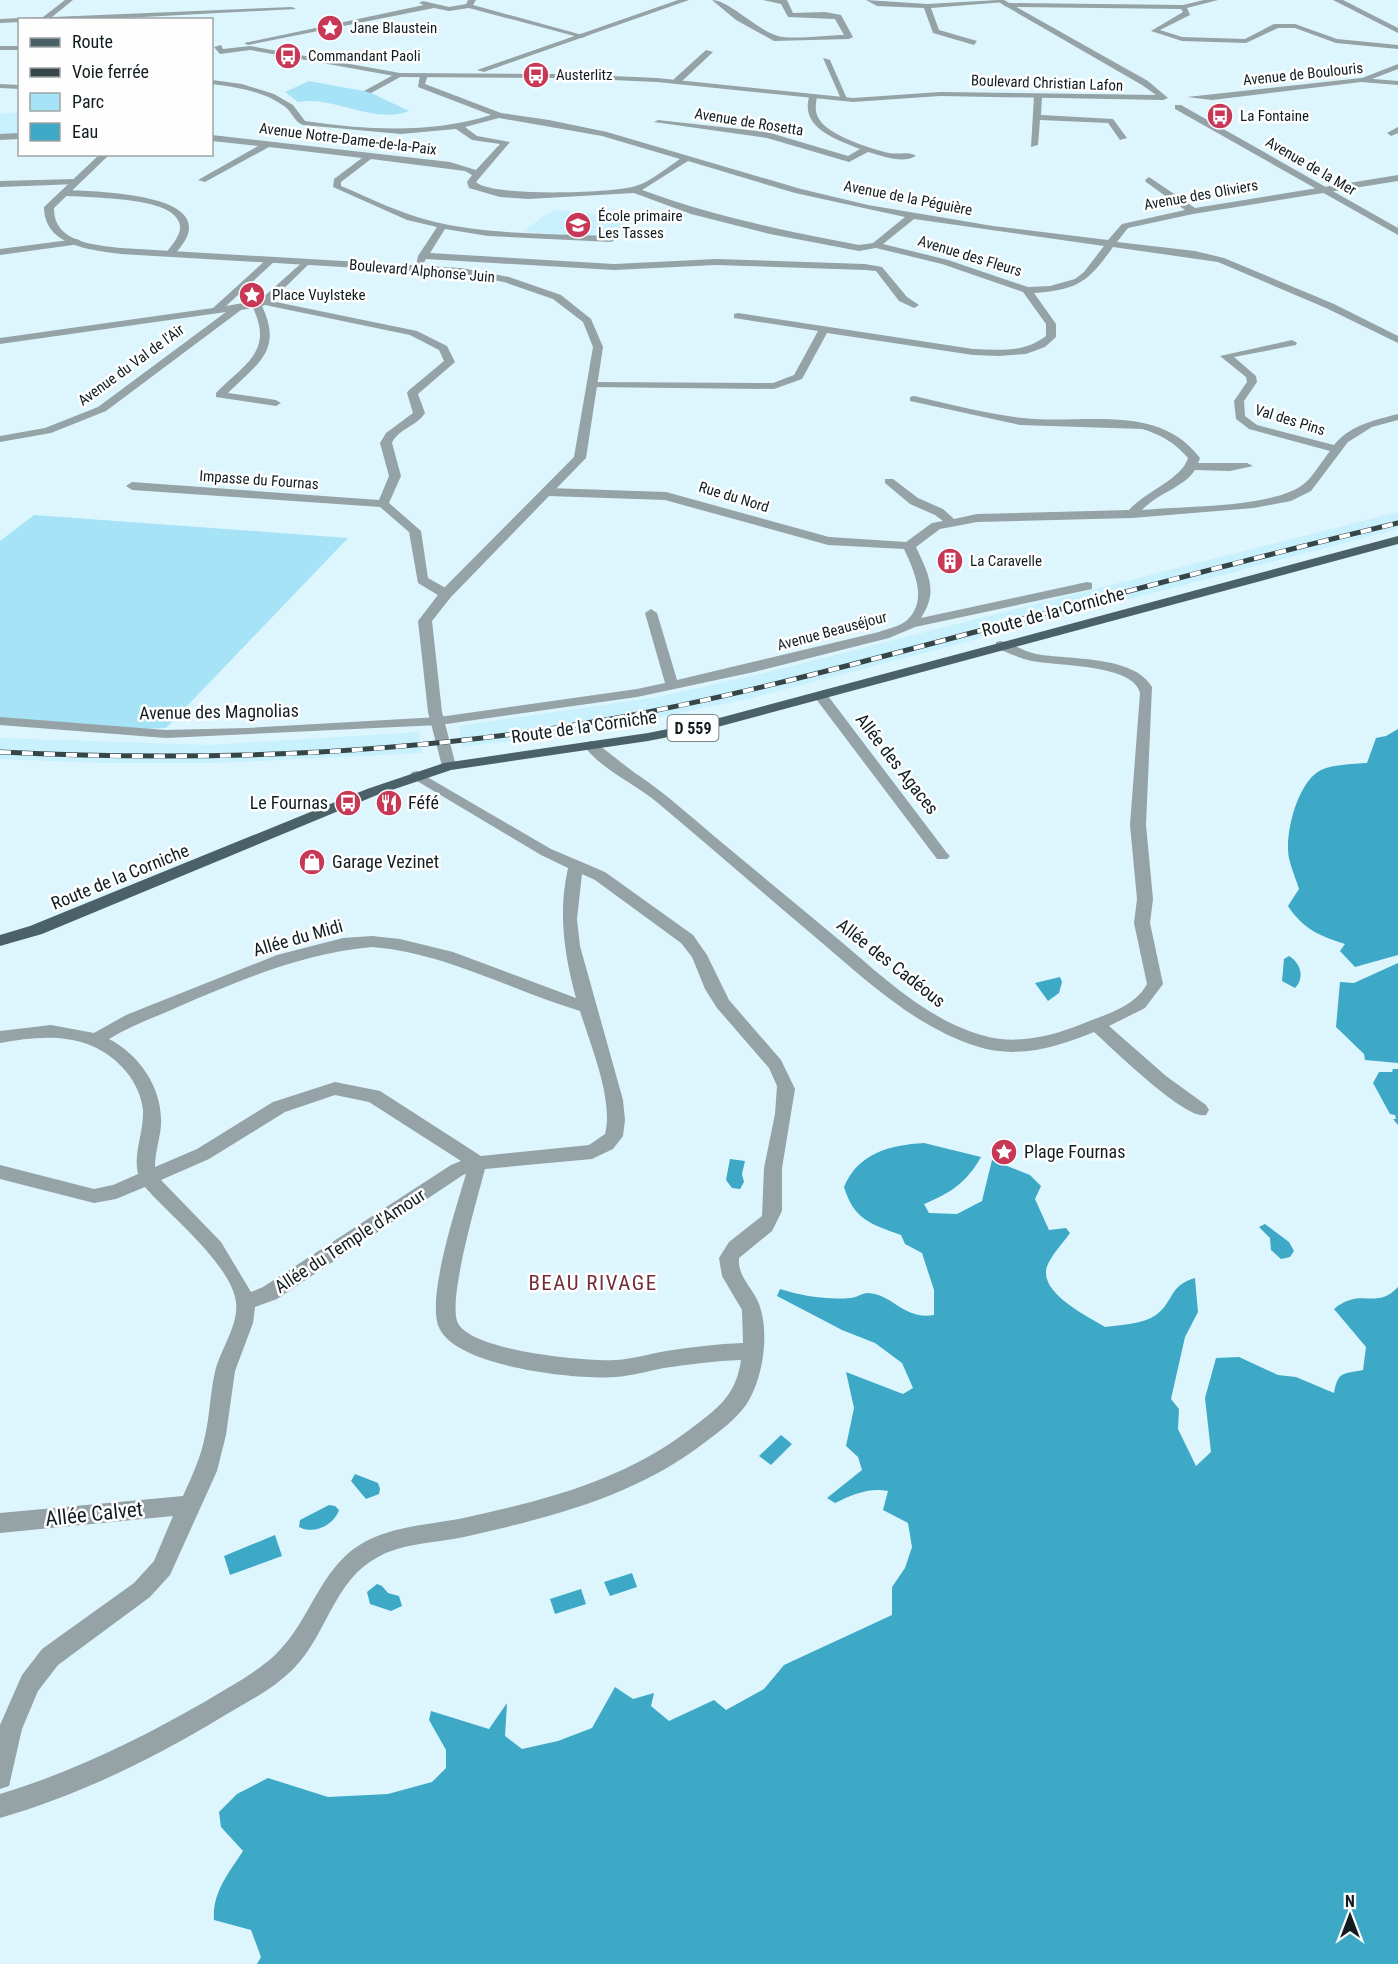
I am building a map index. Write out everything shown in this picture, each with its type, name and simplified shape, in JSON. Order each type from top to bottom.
[{"type":"main road","name":"Route de la Corniche","points":[[0,941],[36,930],[447,761],[590,745],[710,725],[1000,645],[1398,540]]},
{"type":"street","points":[[46,18],[69,0]]},
{"type":"street","points":[[292,9],[299,0]]},
{"type":"street","points":[[423,0],[423,4],[449,9],[472,2],[582,36]]},
{"type":"street","points":[[412,75],[434,69],[479,74],[497,65],[685,0]]},
{"type":"street","points":[[716,0],[739,18],[777,39],[849,38],[838,17],[825,14],[791,15],[784,2],[767,0]]},
{"type":"street","points":[[870,0],[877,4],[927,6],[1002,2],[1183,7],[1214,0]]},
{"type":"street","points":[[1337,0],[1398,31]]},
{"type":"street","points":[[1002,2],[1169,97],[1178,107],[1194,102]]},
{"type":"street","points":[[218,49],[249,46],[311,30],[432,6]]},
{"type":"street","points":[[927,6],[936,32],[974,43]]},
{"type":"street","points":[[1183,7],[1187,13],[1179,20],[1161,26],[1155,31],[1182,39],[1246,40],[1277,26],[1295,26],[1317,32],[1336,41],[1398,47]]},
{"type":"street","points":[[46,18],[292,9],[299,16]]},
{"type":"street","points":[[0,21],[18,20]]},
{"type":"street","points":[[305,23],[311,30]]},
{"type":"street","name":"Boulevard Christian Lafon","points":[[249,46],[399,75],[568,75],[676,81],[858,103],[960,94]]},
{"type":"street","points":[[0,48],[18,48]]},
{"type":"street","points":[[676,81],[709,52]]},
{"type":"street","points":[[826,60],[845,99]]},
{"type":"street","points":[[1361,80],[1398,66]]},
{"type":"street","points":[[368,91],[399,75]]},
{"type":"street","name":"Avenue de la Péguière","points":[[424,75],[421,85],[499,115],[594,132],[798,191],[912,216],[1221,260],[1330,306],[1398,340]]},
{"type":"street","name":"Avenue de Boulouris","points":[[1194,102],[1361,80],[1398,83]]},
{"type":"street","points":[[213,82],[256,90],[278,99],[291,108],[303,123],[365,132],[414,133],[459,127],[499,115]]},
{"type":"street","points":[[0,86],[18,87]]},
{"type":"street","name":"Boulevard Christian Lafon","points":[[812,97],[845,99],[960,94],[1133,100],[1169,97]]},
{"type":"street","points":[[1034,145],[1038,96]]},
{"type":"street","name":"Avenue de Rosetta","points":[[812,97],[811,108],[825,131],[838,139],[891,156],[912,156]]},
{"type":"street","points":[[1169,97],[1194,102]]},
{"type":"street","name":"Avenue de la Mer","points":[[1194,102],[1398,222]]},
{"type":"street","name":"Avenue de la Mer","points":[[1178,107],[1398,232]]},
{"type":"street","points":[[1036,117],[1110,121],[1123,138]]},
{"type":"street","name":"Avenue de Rosetta","points":[[657,122],[767,135],[849,159],[867,149]]},
{"type":"street","points":[[459,127],[475,138],[506,142],[478,175]]},
{"type":"street","points":[[0,137],[18,136]]},
{"type":"street","name":"Avenue Notre-Dame-de-la-Paix","points":[[213,138],[270,142],[450,165],[468,168],[478,175]]},
{"type":"street","points":[[202,180],[270,142]]},
{"type":"street","points":[[59,234],[51,228],[47,218],[49,207],[104,156]]},
{"type":"street","points":[[369,156],[337,181],[337,187],[410,218],[443,226],[488,232],[611,239]]},
{"type":"street","points":[[635,190],[686,159]]},
{"type":"street","name":"Avenue des Fleurs","points":[[478,175],[471,182],[472,186],[500,194],[577,195],[635,190],[694,212],[770,231],[859,248],[876,245],[945,262],[1027,290],[1052,324],[1051,336],[1041,345],[1022,352],[973,352],[824,329]]},
{"type":"street","name":"Avenue des Oliviers","points":[[1027,290],[1072,286],[1084,279],[1125,225],[1193,211],[1398,178]]},
{"type":"street","points":[[1149,180],[1193,211]]},
{"type":"street","points":[[0,184],[75,182]]},
{"type":"street","points":[[63,193],[140,199],[174,211],[183,218],[185,225],[183,235],[170,254]]},
{"type":"street","points":[[876,245],[912,216]]},
{"type":"street","points":[[418,268],[423,256],[443,226]]},
{"type":"street","points":[[27,247],[59,234]]},
{"type":"street","name":"Boulevard Alphonse Juin","points":[[59,234],[77,242],[121,252],[418,268],[506,279],[557,297],[587,321],[598,347],[580,458],[446,594],[424,621],[435,712],[447,761]]},
{"type":"street","points":[[0,252],[77,242]]},
{"type":"street","points":[[423,256],[614,267],[653,267],[716,262],[865,267],[879,269],[903,299],[914,305]]},
{"type":"street","points":[[217,309],[271,260]]},
{"type":"street","points":[[260,303],[306,262]]},
{"type":"street","points":[[217,309],[238,308],[260,303],[413,333],[443,348],[450,362],[412,393],[419,413],[416,418],[390,435],[386,443],[395,476],[383,504],[415,531],[422,580],[446,594]]},
{"type":"street","points":[[260,303],[265,323],[266,342],[257,356],[220,395],[276,403]]},
{"type":"street","name":"Avenue du Val de l'Air","points":[[0,439],[47,431],[80,420],[102,409],[238,308]]},
{"type":"street","name":"Avenue du Val de l'Air","points":[[0,341],[217,309]]},
{"type":"street","points":[[593,385],[774,386],[798,377],[824,329],[738,316]]},
{"type":"street","name":"Val des Pins","points":[[1292,343],[1225,356],[1251,376],[1252,382],[1239,401],[1240,417],[1252,427],[1336,449]]},
{"type":"street","points":[[914,399],[1034,423],[1108,422],[1138,425],[1161,432],[1187,448],[1194,458],[1192,466],[1178,481],[1153,494],[1132,514]]},
{"type":"street","points":[[909,546],[929,530],[951,522],[999,516],[1132,514],[1254,504],[1287,498],[1307,488],[1344,440],[1368,425],[1398,417]]},
{"type":"street","points":[[1192,466],[1230,468],[1247,466]]},
{"type":"street","points":[[889,481],[914,501],[939,512],[951,522]]},
{"type":"street","name":"Impasse du Fournas","points":[[132,486],[383,504]]},
{"type":"street","name":"Rue du Nord","points":[[548,492],[666,496],[828,541],[909,546]]},
{"type":"street","name":"Avenue Beauséjour","points":[[439,724],[672,686],[884,635],[911,624],[923,604],[924,580],[909,546]]},
{"type":"street","points":[[911,624],[1087,586]]},
{"type":"street","points":[[651,613],[672,686]]},
{"type":"street","name":"Allée des Cadéous","points":[[590,745],[598,754],[650,789],[855,961],[938,1023],[981,1042],[1024,1046],[1042,1043],[1096,1025],[1144,1002],[1155,984],[1143,923],[1146,899],[1138,825],[1146,686],[1134,676],[1124,672],[1054,661],[1011,651],[1000,645]]},
{"type":"street","name":"Allée des Agaces","points":[[820,695],[942,856]]},
{"type":"street","name":"Avenue des Magnolias","points":[[0,721],[166,734],[439,724]]},
{"type":"street","points":[[0,1806],[33,1797],[91,1774],[166,1738],[280,1667],[306,1636],[344,1569],[362,1554],[389,1543],[533,1512],[585,1497],[633,1479],[669,1458],[728,1410],[745,1388],[754,1319],[750,1304],[729,1270],[729,1258],[733,1250],[768,1224],[774,1210],[772,1176],[786,1092],[785,1084],[775,1064],[712,989],[699,956],[687,939],[600,876],[546,852],[417,775]]},
{"type":"street","name":"Allée du Temple d'Amour","points":[[246,1302],[270,1293],[457,1170],[478,1163],[592,1152],[607,1144],[615,1133],[614,1102],[600,1043],[585,1006],[569,917],[570,883],[576,866]]},
{"type":"street","name":"Allée du Midi","points":[[97,1039],[111,1029],[195,993],[274,963],[332,946],[359,942],[398,943],[437,952],[554,998],[585,1006]]},
{"type":"street","points":[[1096,1025],[1160,1081],[1200,1110]]},
{"type":"street","points":[[0,1037],[40,1032],[79,1034],[97,1039],[137,1069],[152,1099],[152,1123],[146,1164],[149,1180],[213,1245],[237,1277],[246,1302],[243,1323],[225,1371],[216,1435],[206,1472],[162,1568],[142,1590],[50,1657],[30,1683],[10,1729],[0,1777]]},
{"type":"street","points":[[0,1172],[94,1196],[116,1192],[149,1180],[203,1154],[279,1107],[335,1088],[374,1096],[478,1163],[461,1225],[447,1306],[448,1325],[459,1340],[488,1351],[548,1365],[611,1369],[707,1353],[751,1351]]},
{"type":"street","name":"Allée Calvet","points":[[0,1523],[189,1505]]},
{"type":"shaded area","points":[[18,112],[18,134],[0,135],[0,114]]},
{"type":"shaded area","name":"École primaire Les Tasses","points":[[555,210],[628,218],[618,237],[523,232]]},
{"type":"shaded area","points":[[1398,512],[1398,529],[748,699],[589,731],[462,747],[459,726],[658,697],[768,672]]},
{"type":"shaded area","points":[[419,732],[422,753],[216,763],[103,763],[0,759],[0,738],[209,745]]},
{"type":"green space","points":[[309,81],[369,92],[409,111],[382,115],[326,102],[298,102],[285,92]]},
{"type":"green space","points":[[34,515],[348,538],[166,728],[135,729],[0,718],[0,541]]},
{"type":"water","points":[[1398,729],[1398,955],[1355,967],[1340,951],[1345,944],[1313,931],[1300,921],[1288,906],[1299,889],[1289,858],[1291,823],[1299,796],[1313,776],[1321,770],[1332,767],[1367,763],[1376,738],[1386,736]]},
{"type":"water","points":[[1289,956],[1299,967],[1301,975],[1295,988],[1282,981],[1284,959]]},
{"type":"water","points":[[1398,963],[1398,1063],[1365,1060],[1364,1054],[1336,1027],[1340,982],[1354,983]]},
{"type":"water","points":[[1060,977],[1062,982],[1059,993],[1048,1001],[1035,983]]},
{"type":"water","points":[[1393,1069],[1398,1069],[1398,1125],[1393,1119],[1396,1119],[1395,1115],[1390,1114],[1373,1083],[1379,1072],[1392,1072]]},
{"type":"water","points":[[924,1143],[981,1157],[957,1186],[924,1204],[929,1213],[957,1214],[982,1201],[992,1160],[1030,1175],[1041,1186],[1035,1199],[1049,1230],[1066,1228],[1070,1233],[1048,1264],[1046,1274],[1049,1284],[1065,1302],[1105,1327],[1131,1324],[1151,1318],[1162,1310],[1180,1285],[1195,1278],[1198,1312],[1185,1337],[1171,1399],[1179,1409],[1178,1429],[1196,1466],[1211,1452],[1205,1398],[1216,1358],[1239,1357],[1278,1375],[1296,1377],[1334,1393],[1340,1377],[1363,1370],[1366,1347],[1334,1309],[1352,1299],[1383,1297],[1398,1287],[1398,1964],[257,1964],[261,1957],[251,1930],[214,1920],[218,1892],[243,1851],[221,1827],[219,1812],[237,1794],[268,1778],[328,1797],[388,1794],[432,1782],[446,1768],[446,1750],[429,1720],[431,1711],[489,1729],[507,1703],[505,1736],[522,1749],[558,1741],[592,1728],[615,1687],[633,1699],[654,1693],[651,1706],[669,1721],[714,1700],[726,1710],[764,1689],[784,1665],[892,1615],[892,1587],[905,1568],[912,1547],[908,1523],[883,1510],[888,1491],[868,1491],[835,1503],[827,1498],[862,1470],[858,1457],[846,1446],[854,1408],[846,1372],[903,1394],[913,1388],[902,1363],[875,1343],[842,1330],[777,1296],[780,1289],[832,1298],[877,1294],[914,1314],[934,1315],[934,1290],[922,1253],[905,1244],[901,1235],[872,1224],[859,1214],[848,1198],[844,1187],[858,1166],[876,1153],[899,1146]]},
{"type":"water","points":[[730,1159],[745,1161],[742,1174],[744,1182],[740,1189],[732,1188],[726,1180]]},
{"type":"water","points":[[1265,1224],[1289,1242],[1294,1251],[1290,1257],[1281,1259],[1271,1250],[1270,1238],[1259,1227]]},
{"type":"water","points":[[781,1435],[792,1444],[771,1465],[759,1456]]},
{"type":"water","points":[[355,1474],[378,1483],[379,1494],[366,1499],[351,1481]]},
{"type":"water","points":[[329,1505],[339,1510],[328,1524],[311,1530],[299,1527],[300,1520]]},
{"type":"water","points":[[275,1535],[282,1556],[230,1575],[224,1556]]},
{"type":"water","points":[[632,1573],[637,1587],[610,1596],[604,1582]]},
{"type":"water","points":[[377,1584],[388,1593],[399,1596],[402,1606],[391,1611],[370,1604],[367,1592]]},
{"type":"water","points":[[581,1589],[586,1604],[555,1614],[550,1599]]},
{"type":"railway","points":[[0,752],[151,756],[301,753],[450,742],[599,721],[788,681],[1186,576],[1398,523]]},
{"type":"place","name":"Jane Blaustein","points":[[330,28]]},
{"type":"place","name":"Commandant Paoli","points":[[288,56]]},
{"type":"place","name":"Austerlitz","points":[[536,75]]},
{"type":"place","name":"La Fontaine","points":[[1220,116]]},
{"type":"place","name":"École primaire Les Tasses","points":[[578,225]]},
{"type":"place","name":"Place Vuylsteke","points":[[252,295]]},
{"type":"place","name":"La Caravelle","points":[[950,561]]},
{"type":"place","name":"Le Fournas","points":[[348,803]]},
{"type":"place","name":"Féfé","points":[[389,803]]},
{"type":"place","name":"Garage Vezinet","points":[[312,862]]},
{"type":"place","name":"Plage Fournas","points":[[1004,1152]]},
{"type":"district","name":"BEAU RIVAGE","points":[[593,1283]]}]
